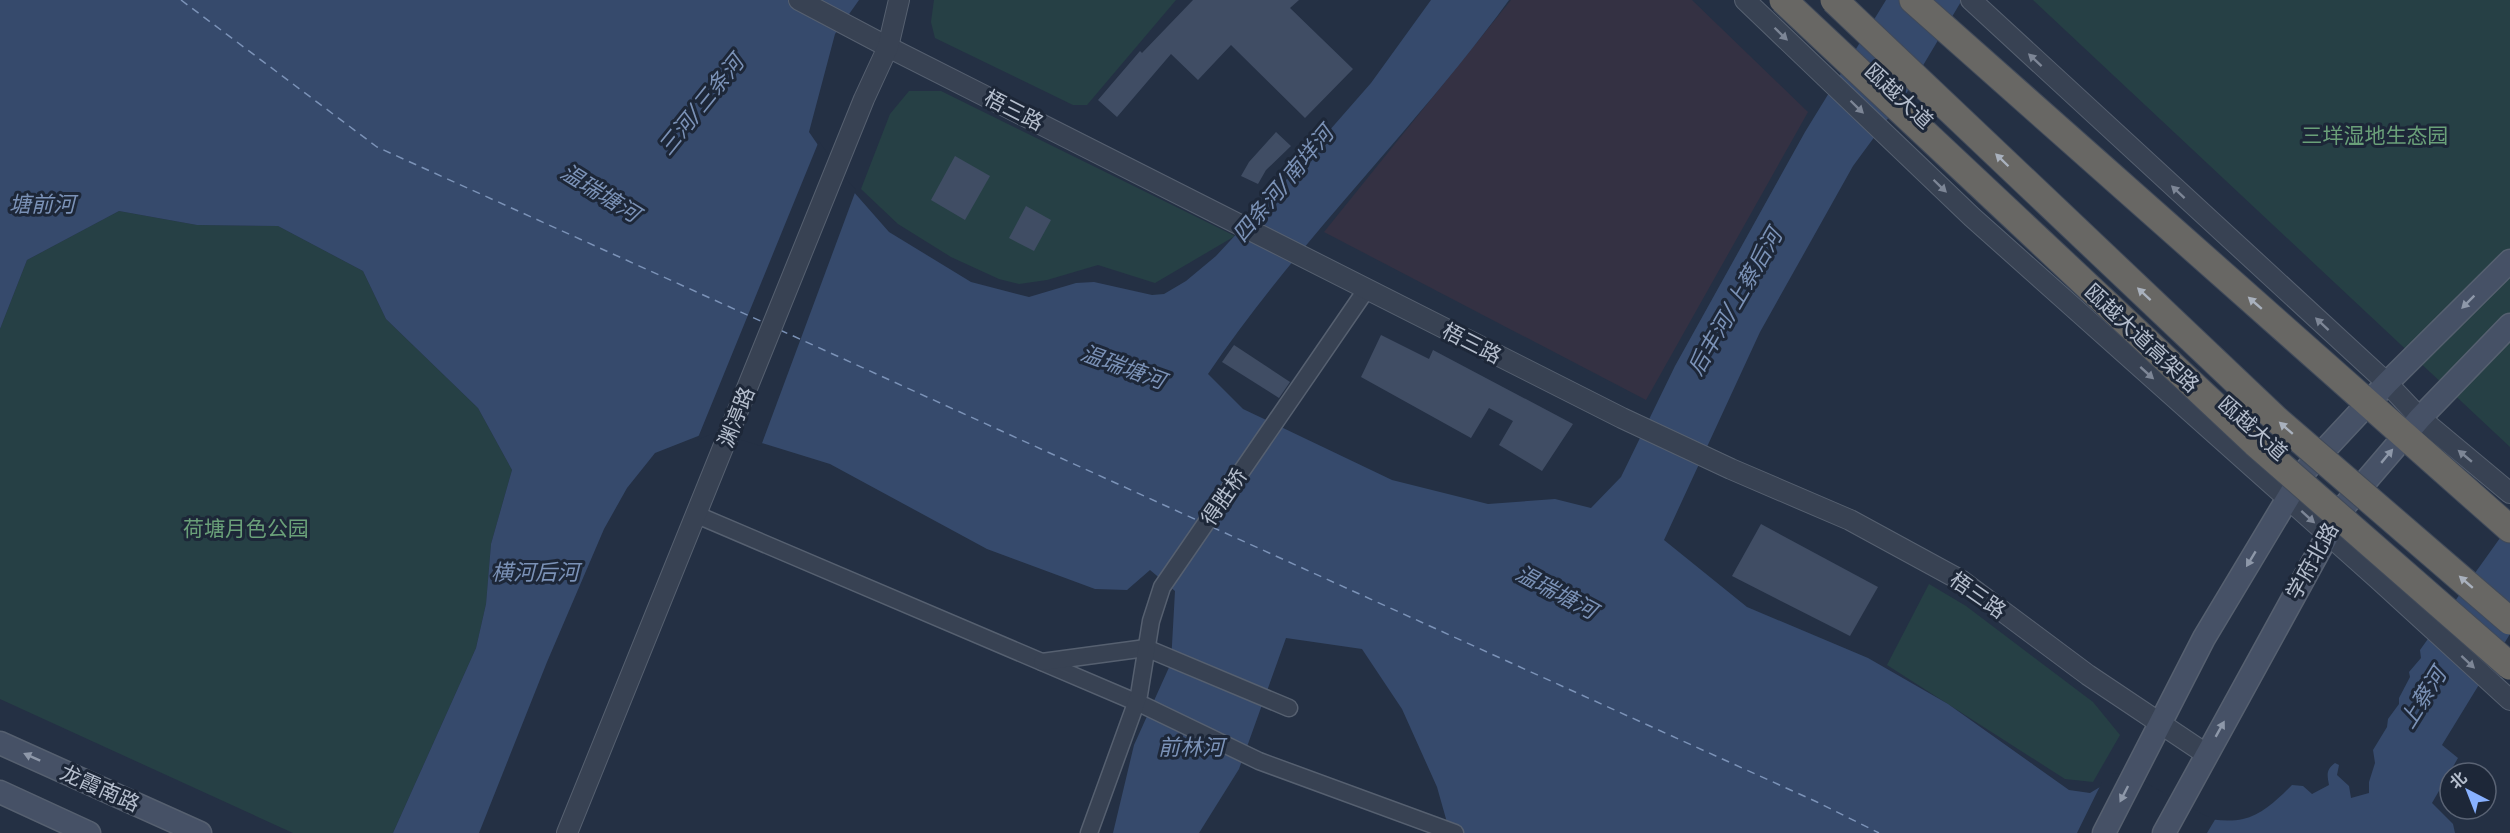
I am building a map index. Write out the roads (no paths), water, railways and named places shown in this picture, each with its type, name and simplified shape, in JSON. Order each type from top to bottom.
[{"type":"highway","name":"瓯越大道高架路","points":[[1783,0],[2255,443],[2510,666]]},
{"type":"highway","name":"瓯越大道","points":[[1796,0],[1914,112],[1978,168],[2144,331],[2342,509],[2429,584],[2510,649]]},
{"type":"highway","name":"瓯越大道高架路","points":[[1834,0],[2277,420],[2510,621]]},
{"type":"highway","points":[[1913,0],[1971,21]]},
{"type":"highway","points":[[1937,0],[1971,21],[2232,283],[2368,403],[2412,426],[2488,509],[2510,529]]},
{"type":"main road","points":[[2104,833],[2204,638],[2303,472],[2387,383],[2510,261]]},
{"type":"main road","name":"学府北路","points":[[2164,833],[2342,509],[2412,426],[2510,325]]},
{"type":"main road","name":"龙霞南路","points":[[0,742],[200,833]]},
{"type":"main road","points":[[0,792],[89,833]]},
{"type":"street","name":"梧三路","points":[[799,0],[1366,290],[1622,418],[1731,469],[1850,520],[1962,581],[2088,675],[2206,754]]},
{"type":"street","name":"渊渟路","points":[[567,833],[860,110],[888,47],[899,0]]},
{"type":"street","points":[[1745,0],[1972,217],[2510,700]]},
{"type":"street","points":[[1971,21],[2387,383],[2412,426],[2510,493]]},
{"type":"street","name":"得胜桥","points":[[1089,833],[1140,705],[1151,621],[1162,587],[1366,290]]},
{"type":"street","points":[[696,515],[1140,705],[1259,760],[1455,833]]},
{"type":"street","points":[[1040,662],[1146,648],[1289,708]]},
{"type":"water","points":[[0,0],[859,0],[835,34],[809,132],[838,174],[889,232],[971,282],[1029,297],[1076,283],[1094,282],[1152,295],[1164,294],[1186,281],[1216,256],[1371,83],[1431,0],[1509,0],[1473,48],[1280,278],[1208,374],[1243,409],[1392,480],[1488,504],[1555,499],[1591,508],[1621,477],[1675,366],[1805,132],[1886,0],[1962,0],[1906,94],[1853,166],[1760,332],[1664,540],[1747,607],[1868,658],[1948,704],[2069,790],[2090,793],[2105,784],[2174,810],[2228,821],[2257,814],[2292,785],[2303,786],[2312,794],[2329,785],[2328,772],[2335,763],[2339,765],[2337,775],[2349,786],[2351,798],[2369,793],[2369,782],[2375,763],[2373,750],[2387,727],[2388,719],[2399,704],[2399,698],[2410,677],[2409,672],[2421,658],[2420,650],[2510,524],[2510,634],[2442,745],[2458,758],[2456,761],[2438,761],[2438,793],[2432,803],[2438,809],[2438,821],[2450,821],[2455,833],[1450,833],[1437,787],[1402,709],[1362,649],[1286,638],[1239,769],[1199,833],[1113,833],[1134,745],[1171,663],[1175,591],[1150,570],[1127,590],[1095,589],[987,549],[830,464],[716,429],[655,453],[627,488],[604,529],[547,662],[479,833],[393,833],[476,648],[486,604],[491,544],[512,470],[478,408],[386,319],[363,271],[278,226],[197,225],[119,211],[27,260],[0,329]]},
{"type":"water label","name":"三河/三条河","points":[[701,105]]},
{"type":"water label","name":"四条河/南垟河","points":[[1283,184]]},
{"type":"water label","name":"温瑞塘河","points":[[600,193]]},
{"type":"water label","name":"塘前河","points":[[42,204]]},
{"type":"water label","name":"后丰河/上蔡后河","points":[[1735,302]]},
{"type":"water label","name":"温瑞塘河","points":[[1123,367]]},
{"type":"water label","name":"横河后河","points":[[535,572]]},
{"type":"water label","name":"温瑞塘河","points":[[1556,592]]},
{"type":"water label","name":"上蔡河","points":[[2423,698]]},
{"type":"water label","name":"前林河","points":[[1191,747]]},
{"type":"park label","name":"三垟湿地生态园","points":[[2375,135]]},
{"type":"park label","name":"荷塘月色公园","points":[[246,528]]}]
